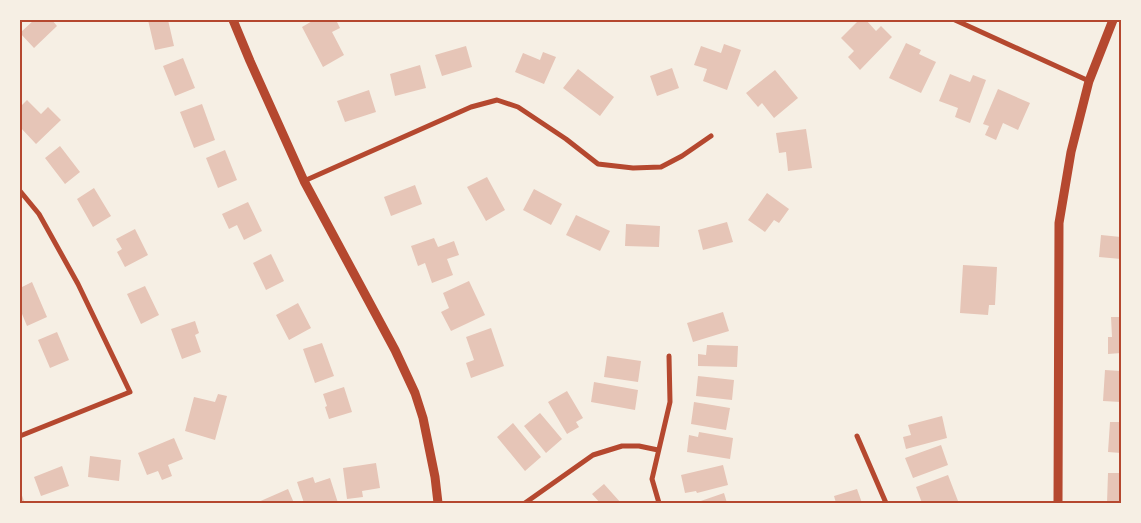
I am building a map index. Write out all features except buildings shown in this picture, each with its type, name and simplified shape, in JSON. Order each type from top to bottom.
[{"type":"street","points":[[233,20],[304,181],[395,350],[415,392],[423,418],[435,477],[438,503]]},
{"type":"street","points":[[956,20],[1089,80]]},
{"type":"street","points":[[1058,503],[1059,223],[1071,152],[1089,80],[1112,20]]},
{"type":"street","points":[[304,181],[471,107],[497,100],[518,106],[598,164],[633,168],[661,167],[682,156],[710,136]]},
{"type":"street","points":[[20,191],[39,214],[78,284],[130,392],[20,436]]},
{"type":"street","points":[[659,503],[652,479],[670,402],[668,356]]},
{"type":"street","points":[[857,436],[886,503]]},
{"type":"street","points":[[525,503],[593,455],[622,446],[638,446],[658,450]]}]
